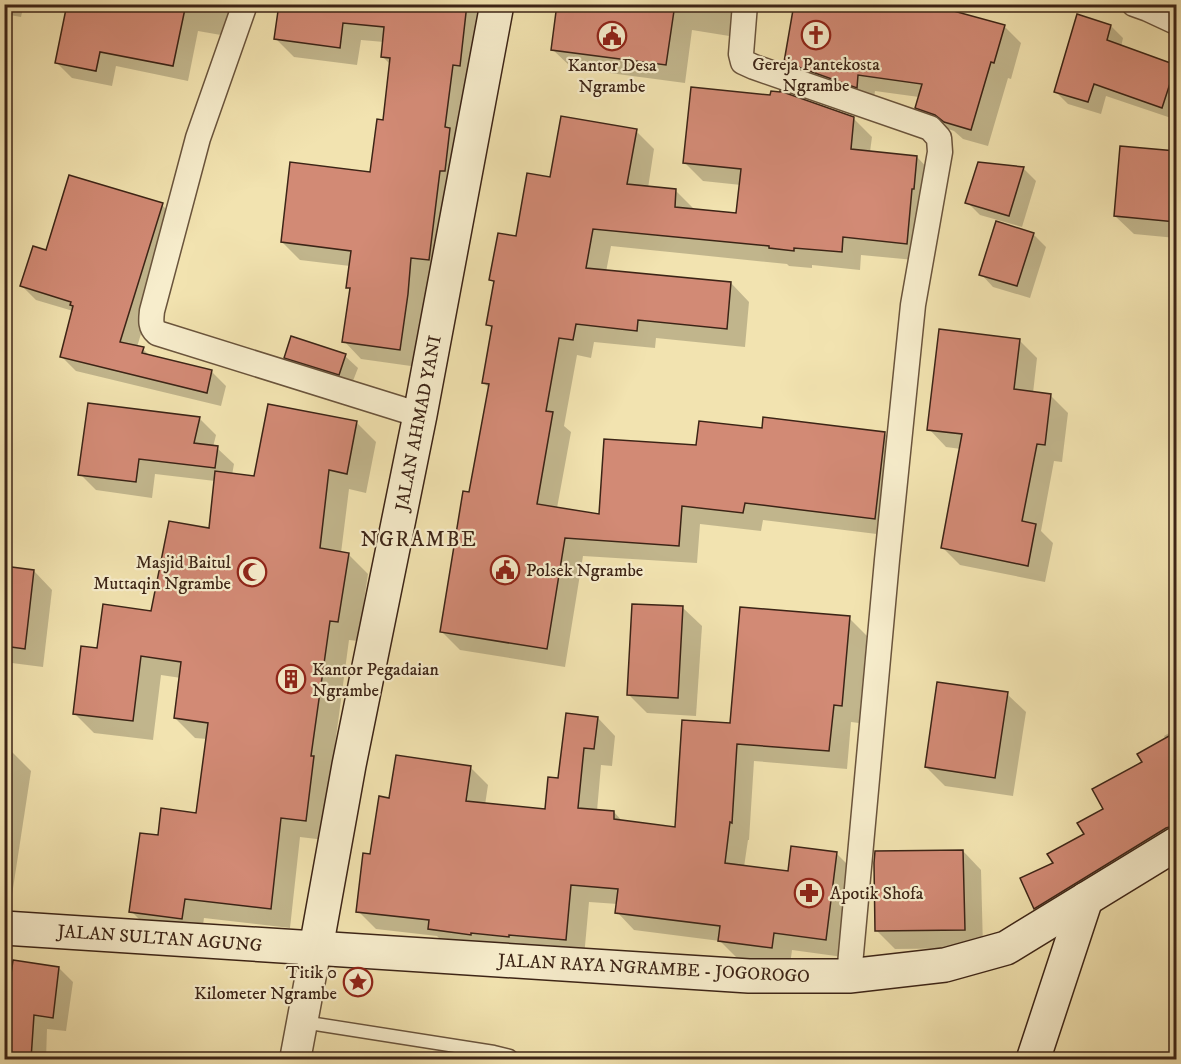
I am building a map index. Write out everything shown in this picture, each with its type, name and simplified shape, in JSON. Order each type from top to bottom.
[{"type":"main road","name":"JALAN AHMAD YANI","points":[[316,948],[349,765],[420,415],[497,4]]},
{"type":"main road","name":"JALAN RAYA NGRAMBE - JOGOROGO","points":[[316,948],[749,976],[849,976],[945,965],[1006,948],[1176,844]]},
{"type":"main road","points":[[1033,1059],[1086,899]]},
{"type":"main road","name":"JALAN SULTAN AGUNG","points":[[4,928],[316,948]]},
{"type":"street","points":[[245,4],[198,138],[152,311],[152,329],[157,333],[420,415]]},
{"type":"street","points":[[745,4],[741,54],[743,62],[754,68],[930,128],[939,138],[940,152],[914,305],[886,572],[849,976]]},
{"type":"street","points":[[1134,4],[1176,22]]},
{"type":"street","points":[[295,1059],[316,948]]},
{"type":"lane","points":[[303,1022],[494,1052],[515,1059]]},
{"type":"building","points":[[67,4],[186,4],[173,66],[100,52],[96,71],[55,63]]},
{"type":"building","points":[[279,4],[312,8],[312,4],[467,4],[460,66],[453,65],[445,127],[450,128],[445,171],[440,171],[429,260],[411,258],[400,350],[342,342],[350,288],[346,288],[351,251],[281,242],[290,162],[370,172],[377,119],[383,120],[390,58],[381,57],[384,27],[343,23],[340,48],[274,39]]},
{"type":"building","name":"Kantor Desa Ngrambe","points":[[557,4],[675,4],[666,65],[551,50]]},
{"type":"building","points":[[794,4],[928,4],[1005,25],[994,63],[991,62],[971,130],[944,122],[935,115],[915,108],[922,84],[858,75],[857,88],[784,62]]},
{"type":"building","points":[[1077,14],[1111,25],[1107,40],[1176,65],[1162,108],[1094,84],[1088,102],[1054,92]]},
{"type":"building","points":[[691,87],[770,95],[771,91],[780,91],[854,117],[851,149],[917,156],[907,244],[843,237],[842,252],[794,248],[794,251],[769,248],[769,246],[593,229],[586,268],[731,282],[727,329],[638,320],[637,331],[576,324],[573,340],[559,338],[546,411],[553,412],[537,504],[599,514],[604,439],[696,445],[699,421],[762,428],[763,417],[885,432],[875,519],[745,503],[743,513],[682,506],[679,546],[565,538],[547,649],[440,632],[463,491],[469,492],[489,384],[482,383],[492,326],[486,325],[494,281],[489,280],[498,233],[516,236],[527,173],[550,177],[561,116],[637,129],[627,184],[676,189],[675,207],[736,213],[741,169],[683,163]]},
{"type":"building","points":[[1120,146],[1176,151],[1176,222],[1114,216]]},
{"type":"building","points":[[978,162],[1024,167],[1009,216],[965,203]]},
{"type":"building","points":[[69,175],[163,203],[120,342],[144,347],[142,353],[212,370],[207,393],[60,357],[73,306],[70,305],[71,302],[20,286],[33,246],[46,250]]},
{"type":"building","points":[[996,221],[1034,233],[1017,286],[979,275]]},
{"type":"building","points":[[939,329],[1020,339],[1014,389],[1051,394],[1045,445],[1037,444],[1022,521],[1036,524],[1028,566],[941,548],[962,434],[927,430]]},
{"type":"building","points":[[291,336],[346,354],[339,375],[284,358]]},
{"type":"building","points":[[88,403],[200,417],[194,443],[218,446],[215,468],[139,459],[136,482],[78,475]]},
{"type":"building","points":[[268,404],[357,421],[347,474],[329,470],[320,548],[349,553],[338,622],[330,621],[311,756],[314,756],[306,821],[281,818],[271,909],[185,899],[182,919],[129,912],[140,833],[158,835],[161,808],[196,813],[208,723],[174,718],[181,662],[141,656],[133,721],[73,714],[81,646],[97,648],[103,604],[151,611],[169,521],[209,528],[215,471],[254,476]]},
{"type":"building","points":[[4,566],[34,570],[25,649],[4,646]]},
{"type":"building","points":[[632,604],[683,606],[678,698],[627,695]]},
{"type":"building","points":[[740,607],[850,616],[842,706],[834,705],[829,751],[737,744],[732,823],[730,822],[725,863],[788,871],[791,846],[837,852],[826,940],[774,933],[772,948],[718,941],[720,926],[615,913],[618,889],[571,885],[566,940],[471,933],[471,935],[428,929],[429,920],[356,912],[363,853],[370,854],[379,796],[389,798],[396,755],[471,766],[466,801],[545,809],[548,777],[558,778],[566,713],[598,717],[594,749],[584,748],[578,808],[614,811],[614,819],[675,827],[682,720],[730,723]]},
{"type":"building","points":[[937,682],[1008,692],[995,778],[925,767]]},
{"type":"building","points":[[1176,732],[1176,825],[1166,828],[1034,909],[1020,878],[1053,863],[1047,854],[1084,834],[1077,823],[1103,809],[1092,789],[1142,762],[1137,754]]},
{"type":"building","points":[[963,850],[965,930],[875,931],[875,851]]},
{"type":"building","points":[[13,960],[59,967],[53,1018],[34,1015],[31,1059],[4,1059],[4,1024]]},
{"type":"place","name":"Gereja Pantekosta Ngrambe","points":[[816,35]]},
{"type":"place","name":"Kantor Desa Ngrambe","points":[[612,36]]},
{"type":"place","name":"Polsek Ngrambe","points":[[505,570]]},
{"type":"place","name":"Masjid Baitul Muttaqin Ngrambe","points":[[252,572]]},
{"type":"place","name":"Kantor Pegadaian Ngrambe","points":[[291,679]]},
{"type":"place","name":"Apotik Shofa","points":[[809,893]]},
{"type":"place","name":"Titik 0 Kilometer Ngrambe","points":[[358,982]]},
{"type":"district","name":"NGRAMBE","points":[[419,539]]}]
